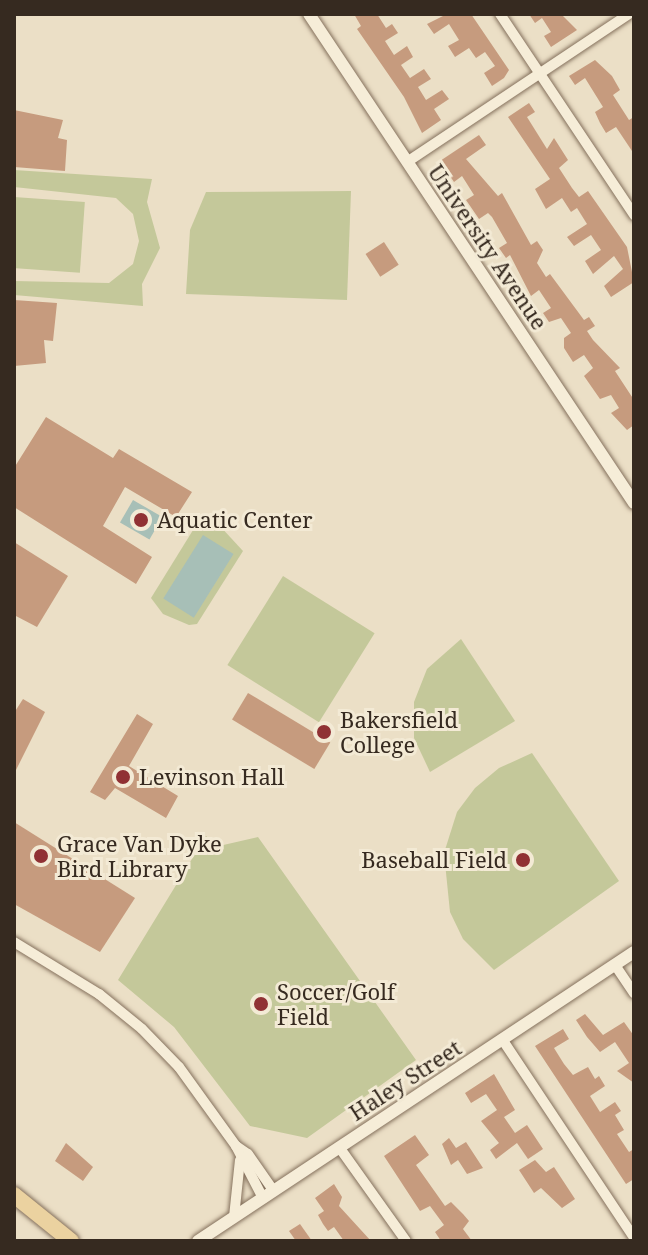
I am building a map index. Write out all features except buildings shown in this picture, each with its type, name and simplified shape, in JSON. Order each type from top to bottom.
[{"type":"main road","points":[[14,1195],[71,1241]]},
{"type":"street","name":"University Avenue","points":[[309,14],[628,482],[634,503]]},
{"type":"street","points":[[500,14],[634,215]]},
{"type":"street","points":[[407,162],[629,14]]},
{"type":"street","points":[[14,942],[99,994],[142,1029],[179,1067],[236,1146],[240,1160],[234,1217]]},
{"type":"street","name":"Haley Street","points":[[198,1241],[634,952]]},
{"type":"street","points":[[615,965],[634,993]]},
{"type":"street","points":[[502,1039],[634,1238]]},
{"type":"street","points":[[236,1146],[248,1154],[268,1194]]},
{"type":"street","points":[[339,1147],[406,1241]]},
{"type":"street","points":[[240,1160],[268,1194]]},
{"type":"green space","points":[[14,170],[152,179],[147,202],[160,248],[142,284],[143,306],[14,295],[14,281],[109,283],[133,264],[139,241],[133,214],[116,198],[14,187]]},
{"type":"green space","points":[[351,191],[347,300],[186,294],[190,230],[206,192]]},
{"type":"green space","points":[[14,197],[85,202],[80,273],[14,268]]},
{"type":"green space","points":[[198,522],[219,525],[243,551],[197,624],[189,625],[163,614],[151,598]]},
{"type":"green space","points":[[283,576],[375,633],[319,722],[227,665]]},
{"type":"green space","points":[[461,639],[515,721],[430,772],[414,738],[414,702],[427,669]]},
{"type":"green space","name":"Baseball Field","points":[[532,753],[619,881],[494,970],[463,939],[450,912],[444,853],[457,812],[475,788],[499,768]]},
{"type":"green space","name":"Soccer/Golf Field","points":[[206,836],[219,846],[258,837],[416,1060],[307,1138],[250,1126],[174,1027],[118,980]]},
{"type":"water","name":"Aquatic Center","points":[[133,500],[162,517],[149,540],[120,523]]},
{"type":"water","points":[[203,535],[234,554],[194,618],[163,599]]},
{"type":"place","name":"Aquatic Center","points":[[141,520]]},
{"type":"place","name":"Bakersfield College","points":[[324,732]]},
{"type":"place","name":"Levinson Hall","points":[[123,777]]},
{"type":"place","name":"Grace Van Dyke Bird Library","points":[[41,856]]},
{"type":"place","name":"Baseball Field","points":[[523,860]]},
{"type":"place","name":"Soccer/Golf Field","points":[[261,1004]]}]
